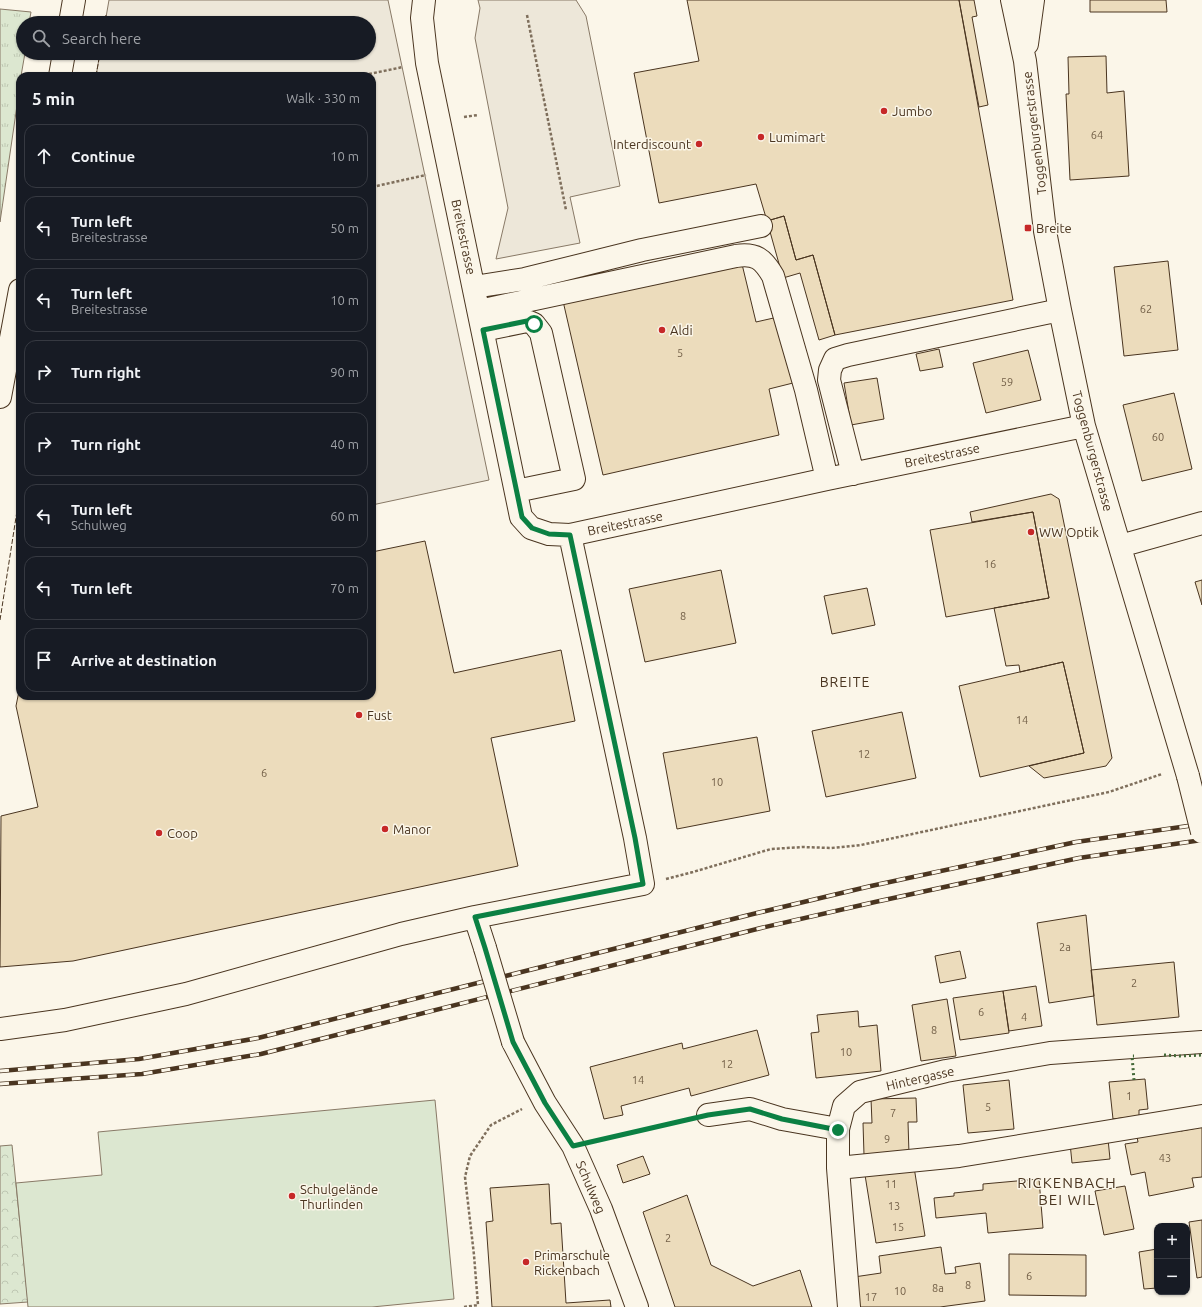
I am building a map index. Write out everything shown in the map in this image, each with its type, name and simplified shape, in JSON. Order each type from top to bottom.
[{"type":"street","points":[[71,16],[74,0]]},
{"type":"street","name":"Breitestrasse","points":[[424,0],[422,18],[427,63],[522,517],[532,528],[549,534],[570,535],[827,479],[1084,426]]},
{"type":"street","name":"Toggenburgerstrasse","points":[[1012,0],[1025,61],[1045,231],[1084,426],[1187,771],[1202,832]]},
{"type":"street","name":"Toggenburgerstrasse","points":[[1025,61],[1033,0]]},
{"type":"street","points":[[61,72],[63,60]]},
{"type":"street","points":[[474,287],[525,279],[642,250],[761,226]]},
{"type":"street","points":[[481,321],[736,256],[746,254],[756,257],[766,264],[773,276],[806,390],[827,479]]},
{"type":"street","points":[[853,474],[829,380],[830,370],[835,360],[848,355],[1060,310]]},
{"type":"street","points":[[0,397],[16,311]]},
{"type":"street","points":[[481,321],[527,321],[534,324],[541,333],[574,479],[516,490]]},
{"type":"street","points":[[1120,546],[1202,523]]},
{"type":"street","points":[[0,1029],[65,1020],[186,994],[401,934],[475,917],[643,884],[635,838],[570,535]]},
{"type":"street","name":"Schulweg","points":[[475,917],[513,1042],[545,1103],[573,1146],[601,1209],[637,1307]]},
{"type":"street","name":"Hintergasse","points":[[849,1307],[838,1168],[838,1130],[844,1106],[860,1092],[946,1071],[1050,1053],[1202,1042]]},
{"type":"street","points":[[708,1115],[750,1109],[782,1119],[838,1130]]},
{"type":"street","points":[[838,1168],[959,1156],[1202,1116]]},
{"type":"path","points":[[527,15],[566,210]]},
{"type":"path","points":[[376,72],[406,66]]},
{"type":"path","points":[[461,118],[478,114]]},
{"type":"path","points":[[376,186],[428,174]]},
{"type":"path","points":[[643,884],[693,872],[771,850],[803,847],[831,848],[861,845],[1109,792],[1187,771]]},
{"type":"path","points":[[464,1307],[478,1305],[465,1177],[470,1156],[490,1125],[519,1109],[545,1103]]},
{"type":"path","points":[[573,1146],[708,1115]]},
{"type":"green space","points":[[0,9],[31,12],[30,16],[16,16],[16,60],[24,60],[22,72],[16,72],[16,112],[0,222]]},
{"type":"green space","name":"Schulgelände Thurlinden","points":[[435,1100],[454,1299],[372,1307],[28,1307],[16,1183],[102,1175],[98,1132]]},
{"type":"green space","points":[[12,1145],[28,1302],[0,1304],[0,1146]]},
{"type":"shaded area","points":[[109,0],[388,0],[489,480],[376,504],[376,72],[97,72],[99,60],[376,60],[376,16],[106,16]]},
{"type":"shaded area","points":[[478,0],[576,0],[586,16],[620,186],[570,197],[580,243],[496,259],[508,208],[475,38],[480,8]]},
{"type":"building","points":[[687,0],[959,0],[1013,300],[835,335],[813,255],[796,260],[784,216],[767,221],[756,184],[659,203],[634,73],[699,61]]},
{"type":"building","points":[[959,0],[974,0],[977,16],[972,17],[988,105],[979,107]]},
{"type":"building","points":[[1090,0],[1166,0],[1167,12],[1090,12]]},
{"type":"building","points":[[1106,56],[1107,93],[1124,91],[1129,176],[1070,180],[1066,94],[1069,94],[1068,57]]},
{"type":"building","points":[[784,216],[796,260],[813,255],[835,335],[819,340],[800,273],[783,278],[767,221]]},
{"type":"building","points":[[741,260],[756,322],[778,317],[793,383],[769,389],[779,435],[603,475],[563,301]]},
{"type":"building","points":[[1168,261],[1178,350],[1124,356],[1114,267]]},
{"type":"building","points":[[939,349],[943,367],[920,371],[916,354]]},
{"type":"building","points":[[1028,350],[1041,400],[986,413],[973,363]]},
{"type":"building","points":[[877,378],[884,419],[851,425],[844,383]]},
{"type":"building","points":[[1174,393],[1192,469],[1142,481],[1123,405]]},
{"type":"building","points":[[1051,494],[1059,499],[1112,758],[1106,766],[1044,778],[1029,766],[1084,753],[1063,662],[1020,672],[1019,665],[1006,666],[994,608],[1049,598],[1033,512],[972,522],[970,512]]},
{"type":"building","points":[[1033,512],[1049,598],[946,617],[930,530]]},
{"type":"building","points":[[425,541],[454,673],[561,650],[575,721],[491,738],[518,866],[73,961],[0,967],[1,816],[38,807],[16,706],[17,700],[376,700],[376,551]]},
{"type":"building","points":[[721,570],[736,643],[645,662],[629,589]]},
{"type":"building","points":[[1202,580],[1202,605],[1195,582]]},
{"type":"building","points":[[867,588],[875,625],[832,634],[824,596]]},
{"type":"building","points":[[1063,662],[1084,753],[980,777],[959,686]]},
{"type":"building","points":[[902,712],[916,778],[826,797],[812,731]]},
{"type":"building","points":[[757,737],[770,811],[677,829],[663,753]]},
{"type":"building","points":[[1086,915],[1094,996],[1049,1003],[1037,923]]},
{"type":"building","points":[[960,951],[966,978],[940,983],[935,956]]},
{"type":"building","points":[[1174,962],[1179,1017],[1097,1025],[1091,970]]},
{"type":"building","points":[[1036,986],[1042,1026],[1009,1031],[1003,991]]},
{"type":"building","points":[[1003,991],[1009,1033],[960,1040],[953,998]]},
{"type":"building","points":[[947,999],[956,1056],[921,1061],[912,1005]]},
{"type":"building","points":[[858,1011],[859,1027],[877,1025],[881,1071],[816,1078],[811,1033],[819,1032],[817,1015]]},
{"type":"building","points":[[757,1030],[769,1075],[691,1096],[689,1088],[621,1106],[623,1115],[604,1119],[590,1067],[682,1043],[683,1049]]},
{"type":"building","points":[[1145,1079],[1148,1109],[1139,1110],[1139,1116],[1113,1119],[1109,1082]]},
{"type":"building","points":[[1009,1080],[1014,1129],[968,1133],[963,1085]]},
{"type":"building","points":[[916,1098],[917,1122],[908,1122],[909,1154],[864,1155],[863,1123],[872,1123],[871,1099]]},
{"type":"building","points":[[1202,1127],[1202,1177],[1192,1178],[1194,1187],[1149,1196],[1145,1172],[1131,1175],[1125,1144],[1138,1142],[1137,1137],[1181,1129],[1181,1131]]},
{"type":"building","points":[[1108,1139],[1110,1159],[1072,1163],[1070,1143]]},
{"type":"building","points":[[643,1156],[650,1174],[623,1183],[617,1165]]},
{"type":"building","points":[[914,1167],[925,1236],[876,1243],[865,1175]]},
{"type":"building","points":[[1039,1179],[1043,1228],[988,1233],[986,1213],[936,1218],[934,1198],[954,1196],[954,1193],[983,1190],[983,1184]]},
{"type":"building","name":"Primarschule Rickenbach","points":[[549,1184],[551,1224],[561,1223],[566,1303],[610,1300],[611,1307],[492,1307],[486,1222],[493,1221],[490,1188]]},
{"type":"building","points":[[1125,1186],[1134,1229],[1104,1235],[1095,1191]]},
{"type":"building","points":[[687,1195],[711,1265],[753,1286],[800,1270],[812,1307],[675,1307],[643,1212]]},
{"type":"building","points":[[1202,1220],[1202,1277],[1197,1278],[1190,1223],[1189,1222]]},
{"type":"building","points":[[941,1247],[945,1274],[956,1273],[955,1267],[980,1263],[985,1301],[940,1307],[858,1307],[854,1277],[881,1273],[879,1256]]},
{"type":"building","points":[[1154,1250],[1154,1288],[1144,1289],[1139,1252]]},
{"type":"building","points":[[1009,1254],[1086,1255],[1086,1296],[1009,1295]]},
{"type":"railway","points":[[0,1071],[139,1059],[258,1038],[757,913],[871,886],[1076,842],[1202,824]]},
{"type":"railway","points":[[0,1084],[142,1074],[261,1054],[761,928],[875,902],[1079,858],[1202,840]]},
{"type":"hedge","points":[[1164,1055],[1202,1055]]},
{"type":"hedge","points":[[1134,1056],[1132,1056],[1134,1080]]},
{"type":"fence","points":[[97,72],[99,60]]},
{"type":"fence","points":[[0,620],[16,517]]},
{"type":"place","name":"Jumbo","points":[[884,111]]},
{"type":"place","name":"Lumimart","points":[[761,137]]},
{"type":"place","name":"Interdiscount","points":[[699,144]]},
{"type":"place","name":"Breite","points":[[1028,228]]},
{"type":"place","name":"Aldi","points":[[662,330]]},
{"type":"place","name":"WW Optik","points":[[1031,532]]},
{"type":"place","name":"Fust","points":[[359,715]]},
{"type":"place","name":"Manor","points":[[385,829]]},
{"type":"place","name":"Coop","points":[[159,833]]},
{"type":"place","name":"Schulgelände Thurlinden","points":[[292,1196]]},
{"type":"place","name":"Primarschule Rickenbach","points":[[526,1262]]},
{"type":"district","name":"BREITE","points":[[845,682]]},
{"type":"district","name":"RICKENBACH BEI WIL","points":[[1067,1190]]},
{"type":"route","points":[[534,324],[527,321],[483,330],[522,517],[532,528],[549,534],[570,535],[635,838],[643,884],[475,917],[513,1042],[545,1103],[573,1146],[708,1115],[750,1109],[782,1119],[838,1130]]}]
